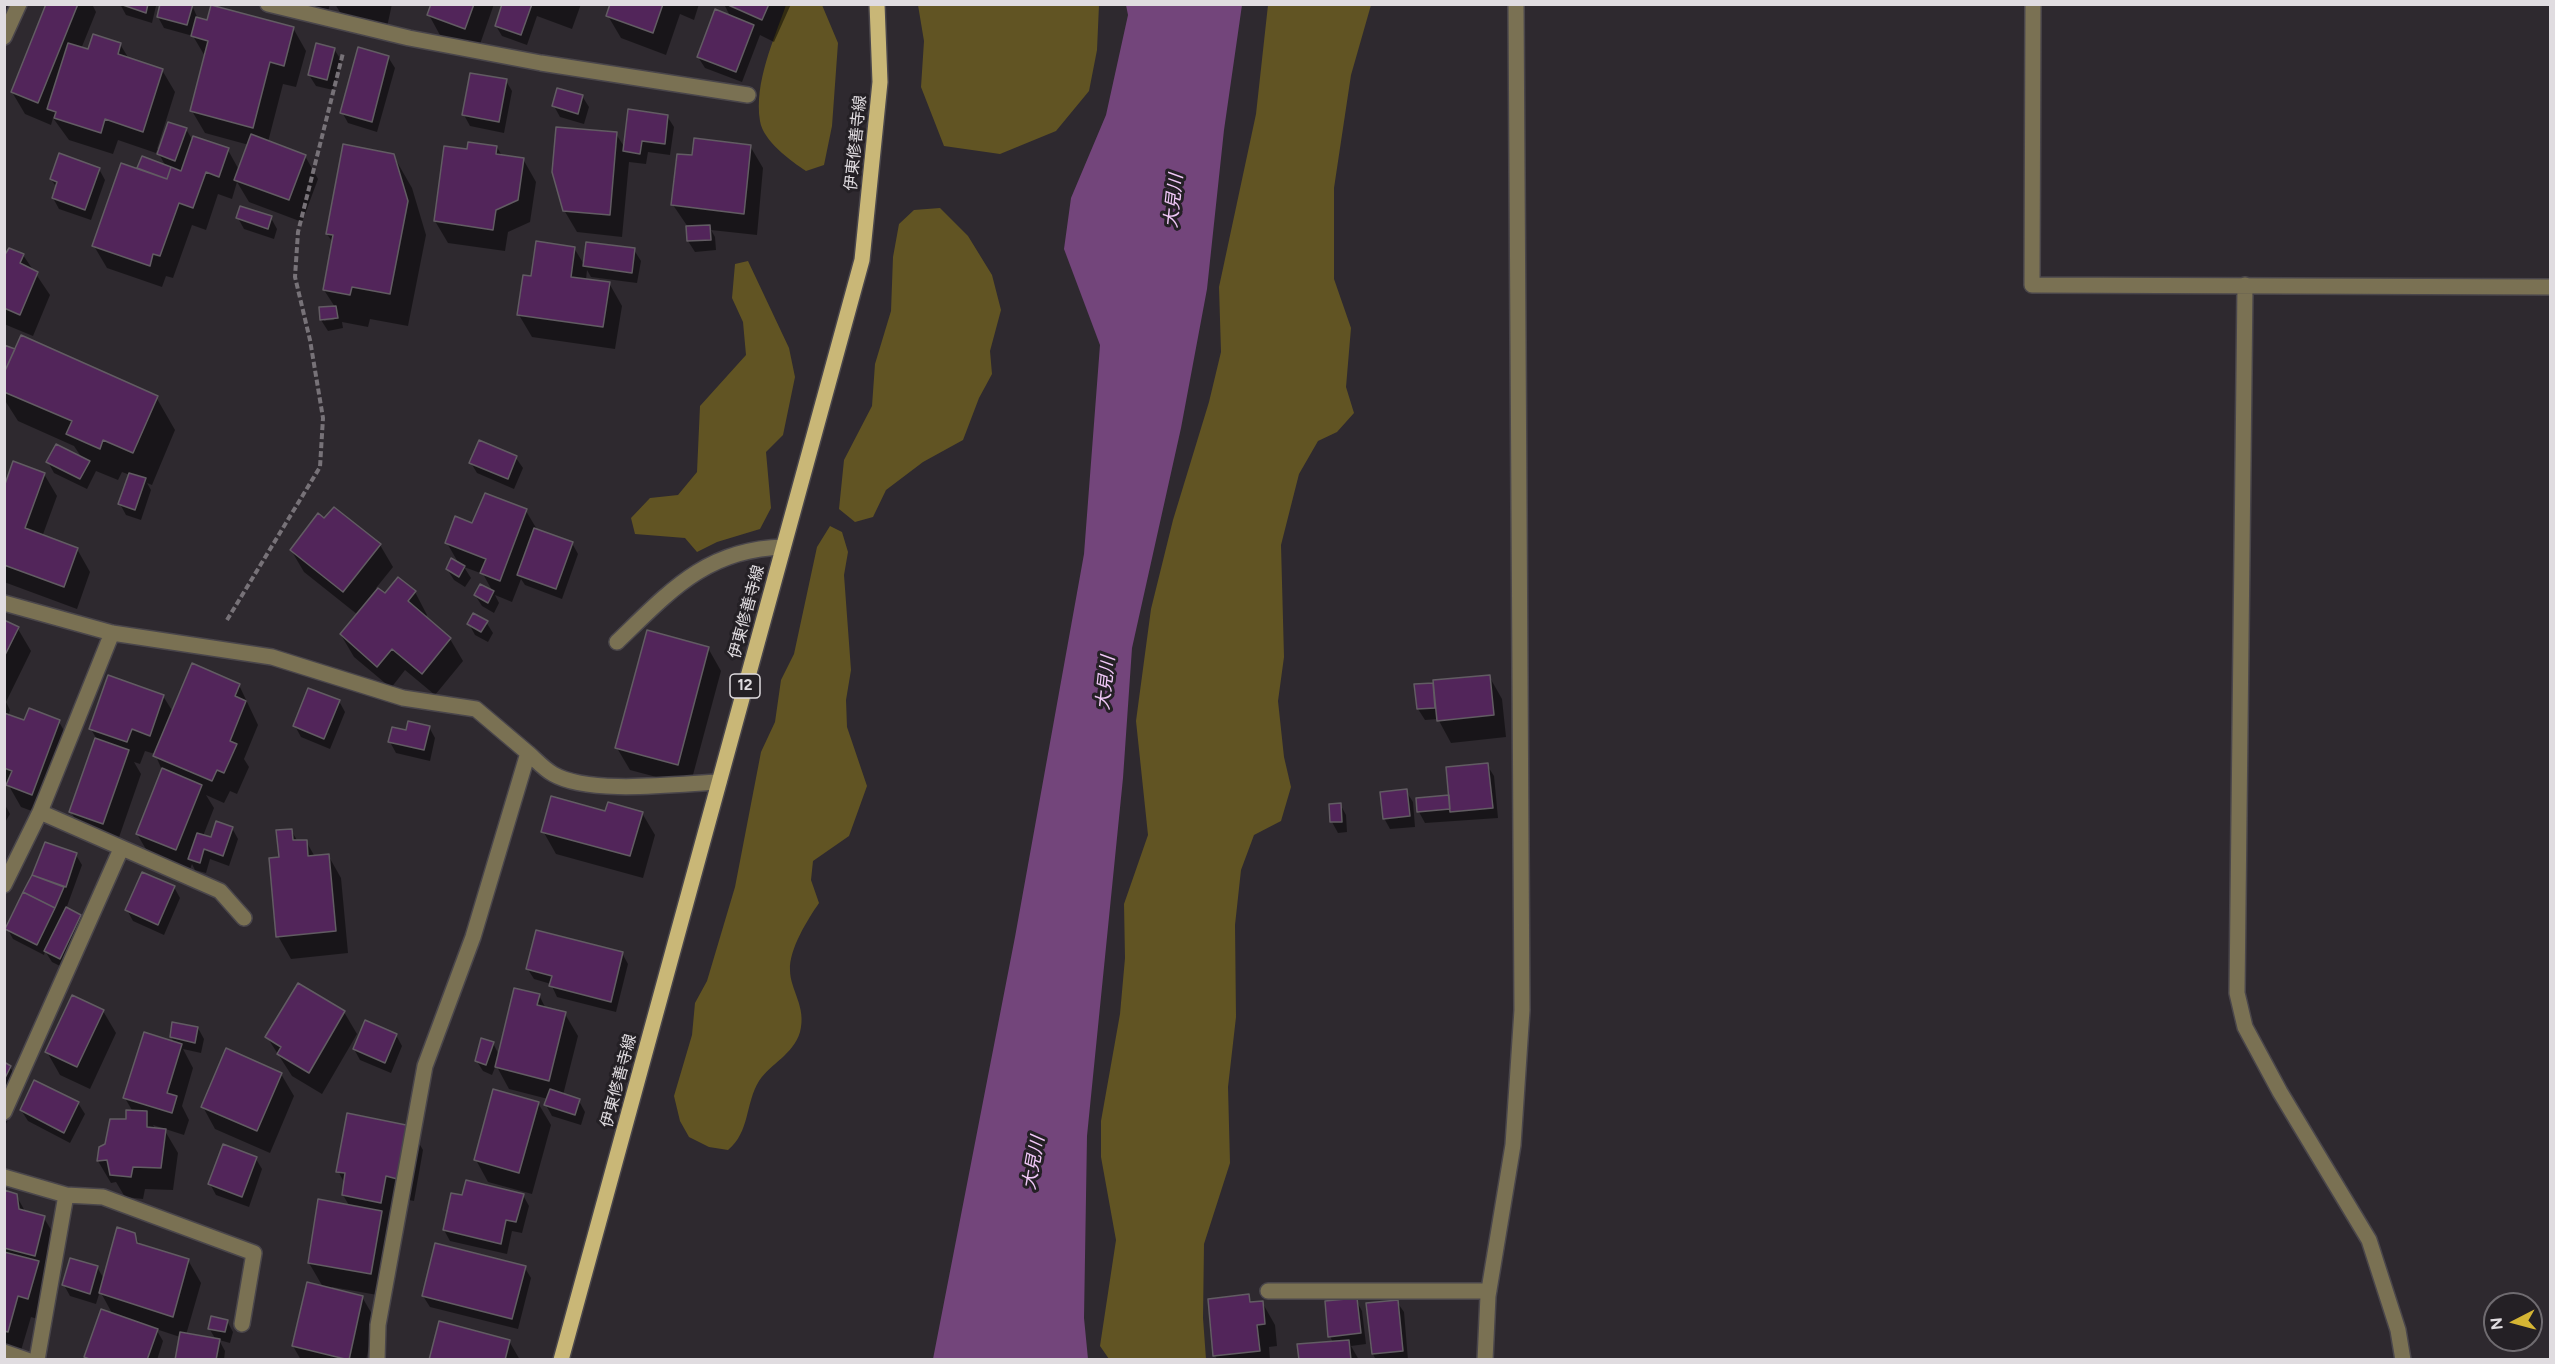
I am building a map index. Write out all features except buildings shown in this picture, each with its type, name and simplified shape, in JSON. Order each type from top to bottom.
[{"type":"main road","name":"伊東修善寺線","points":[[561,1359],[862,260],[880,82],[877,4]]},
{"type":"street","points":[[4,37],[19,4]]},
{"type":"street","points":[[268,4],[350,24],[541,63],[748,95]]},
{"type":"street","points":[[1485,1359],[1489,1291],[1513,1145],[1522,1010],[1516,4]]},
{"type":"street","points":[[2033,4],[2032,285],[2550,287]]},
{"type":"street","points":[[2245,285],[2237,993],[2245,1027],[2369,1240],[2398,1330],[2403,1359]]},
{"type":"street","points":[[617,642],[681,581],[705,566],[756,548],[783,547]]},
{"type":"street","points":[[4,603],[112,633],[272,657],[403,698],[476,709],[553,774],[579,783],[627,786],[719,782]]},
{"type":"street","points":[[4,885],[40,812],[112,633]]},
{"type":"street","points":[[377,1359],[378,1325],[424,1066],[473,937],[528,753]]},
{"type":"street","points":[[40,812],[220,891],[244,918]]},
{"type":"street","points":[[4,1112],[122,849]]},
{"type":"street","points":[[4,1177],[66,1195],[104,1197],[254,1253],[242,1324]]},
{"type":"street","points":[[37,1359],[66,1195]]},
{"type":"street","points":[[1268,1291],[1489,1291]]},
{"type":"street","points":[[4,1352],[27,1359]]},
{"type":"path","points":[[216,649],[228,617],[320,467],[323,418],[310,340],[295,277],[295,266],[298,232],[350,24]]},
{"type":"shaded area","points":[[786,5],[822,5],[838,43],[832,126],[824,165],[806,171],[772,143],[766,136],[760,121],[762,76]]},
{"type":"shaded area","points":[[918,5],[1099,5],[1097,50],[1089,91],[1056,131],[1000,154],[944,146],[921,87],[924,41]]},
{"type":"shaded area","points":[[1268,5],[1371,5],[1351,75],[1334,188],[1334,279],[1351,328],[1346,387],[1354,413],[1337,432],[1318,441],[1299,474],[1281,545],[1284,657],[1278,701],[1284,757],[1291,787],[1281,821],[1254,835],[1241,870],[1235,925],[1236,1017],[1228,1087],[1230,1163],[1204,1244],[1203,1318],[1206,1359],[1109,1359],[1100,1346],[1116,1240],[1101,1157],[1101,1121],[1120,1014],[1125,958],[1124,904],[1148,835],[1136,721],[1151,609],[1173,520],[1209,402],[1221,352],[1219,287],[1256,114]]},
{"type":"shaded area","points":[[940,208],[968,236],[992,275],[1001,310],[990,351],[992,374],[979,398],[963,440],[923,462],[886,490],[873,517],[855,522],[839,509],[844,460],[872,406],[875,364],[891,311],[893,257],[899,224],[914,210]]},
{"type":"shaded area","points":[[748,261],[789,348],[795,377],[783,435],[766,452],[771,508],[760,529],[717,542],[697,552],[685,538],[635,534],[631,518],[650,498],[678,495],[697,472],[700,406],[746,355],[743,322],[732,298],[735,264]]},
{"type":"shaded area","points":[[830,526],[842,532],[848,552],[844,575],[851,670],[846,700],[847,727],[867,786],[849,836],[813,861],[811,880],[819,903],[800,935],[790,970],[802,1023],[797,1040],[759,1081],[751,1099],[744,1126],[735,1143],[728,1150],[709,1147],[689,1137],[680,1121],[674,1096],[692,1035],[695,1003],[707,981],[735,887],[761,752],[775,722],[781,680],[794,654],[817,547]]},
{"type":"water","name":"大見川","points":[[1126,5],[1242,5],[1224,130],[1207,289],[1181,428],[1132,648],[1123,778],[1087,1136],[1084,1318],[1088,1359],[933,1359],[1015,937],[1084,554],[1100,345],[1064,249],[1071,198],[1106,115],[1128,15]]}]
